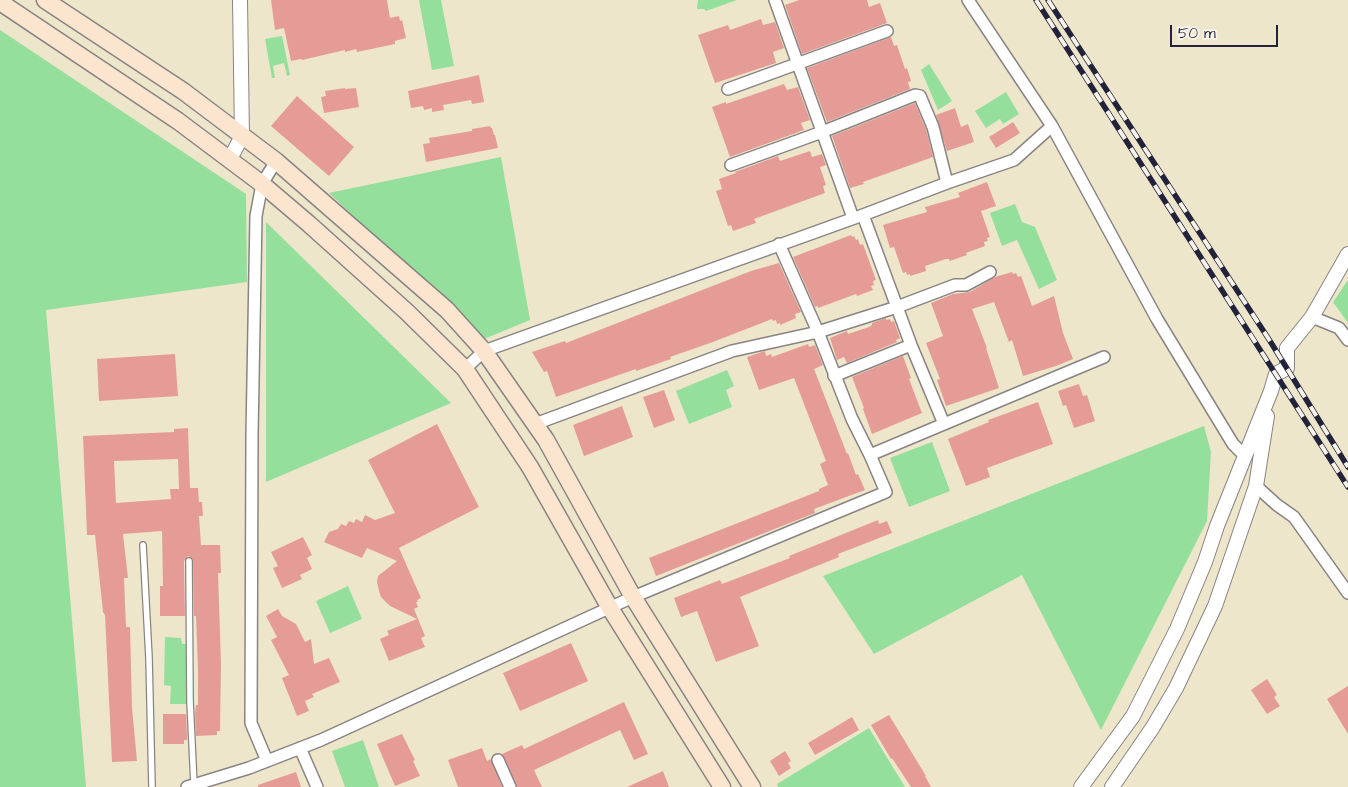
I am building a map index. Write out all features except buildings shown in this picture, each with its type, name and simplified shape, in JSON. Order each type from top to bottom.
[{"type":"main road","points":[[44,0],[183,92],[276,161],[447,310],[484,351],[535,424],[633,597],[752,787]]},
{"type":"main road","points":[[0,2],[178,120],[262,184],[400,306],[465,369],[530,467],[610,608],[722,787]]},
{"type":"street","points":[[230,159],[242,136],[240,0]]},
{"type":"street","points":[[776,0],[822,132],[897,307],[944,424]]},
{"type":"street","points":[[968,0],[1052,126],[1157,319],[1228,437],[1245,456]]},
{"type":"street","points":[[728,89],[887,31]]},
{"type":"street","points":[[731,165],[822,132],[915,95],[920,96],[933,126],[947,183]]},
{"type":"street","points":[[465,369],[484,351],[1014,160],[1052,126]]},
{"type":"street","points":[[267,761],[251,723],[252,445],[256,216],[262,184],[276,161]]},
{"type":"street","points":[[190,786],[267,761],[321,740],[633,597],[886,492],[852,419],[818,332],[779,244]]},
{"type":"street","points":[[1081,787],[1133,716],[1177,629],[1205,562],[1276,374],[1287,368],[1287,348],[1312,317],[1348,254]]},
{"type":"street","points":[[535,424],[732,350],[818,332],[897,307],[955,285],[966,285],[990,272]]},
{"type":"street","points":[[1312,317],[1339,328],[1348,340]]},
{"type":"street","points":[[834,376],[911,345]]},
{"type":"street","points":[[870,455],[1104,357]]},
{"type":"street","points":[[1112,787],[1153,727],[1176,688],[1215,606],[1256,486],[1271,391]]},
{"type":"street","points":[[1256,486],[1294,517],[1348,593]]},
{"type":"street","points":[[300,748],[316,787]]},
{"type":"street","points":[[498,760],[510,787]]},
{"type":"lane","points":[[143,545],[149,658],[152,787]]},
{"type":"lane","points":[[189,561],[190,786]]},
{"type":"green space","points":[[419,0],[441,0],[454,66],[432,70]]},
{"type":"green space","points":[[698,0],[737,0],[706,11],[704,9],[697,9]]},
{"type":"green space","points":[[0,30],[246,194],[247,282],[46,310],[86,787],[0,787]]},
{"type":"green space","points":[[282,36],[290,75],[287,76],[284,63],[273,66],[275,78],[272,78],[265,39]]},
{"type":"green space","points":[[929,64],[952,101],[938,110],[921,70]]},
{"type":"green space","points":[[1006,92],[1019,114],[1003,124],[1000,119],[986,128],[975,111]]},
{"type":"green space","points":[[501,157],[530,320],[484,339],[329,193]]},
{"type":"green space","points":[[1015,204],[1022,222],[1035,227],[1057,280],[1039,289],[1017,240],[1002,246],[990,213]]},
{"type":"green space","points":[[266,222],[451,403],[266,482]]},
{"type":"green space","points":[[1348,280],[1348,323],[1333,302]]},
{"type":"green space","points":[[727,370],[734,386],[726,390],[732,407],[689,424],[676,391]]},
{"type":"green space","points":[[1204,426],[1211,452],[1207,521],[1101,730],[1022,575],[874,654],[823,576]]},
{"type":"green space","points":[[932,442],[950,491],[909,507],[890,458]]},
{"type":"green space","points":[[348,586],[362,619],[330,633],[316,601]]},
{"type":"green space","points":[[165,637],[181,638],[182,644],[188,644],[187,704],[170,704],[171,686],[164,685]]},
{"type":"green space","points":[[869,728],[905,787],[778,787],[777,784]]},
{"type":"green space","points":[[363,740],[379,787],[345,787],[332,751]]},
{"type":"railway","points":[[1036,0],[1348,487]]},
{"type":"railway","points":[[1048,0],[1270,341],[1348,467]]}]
